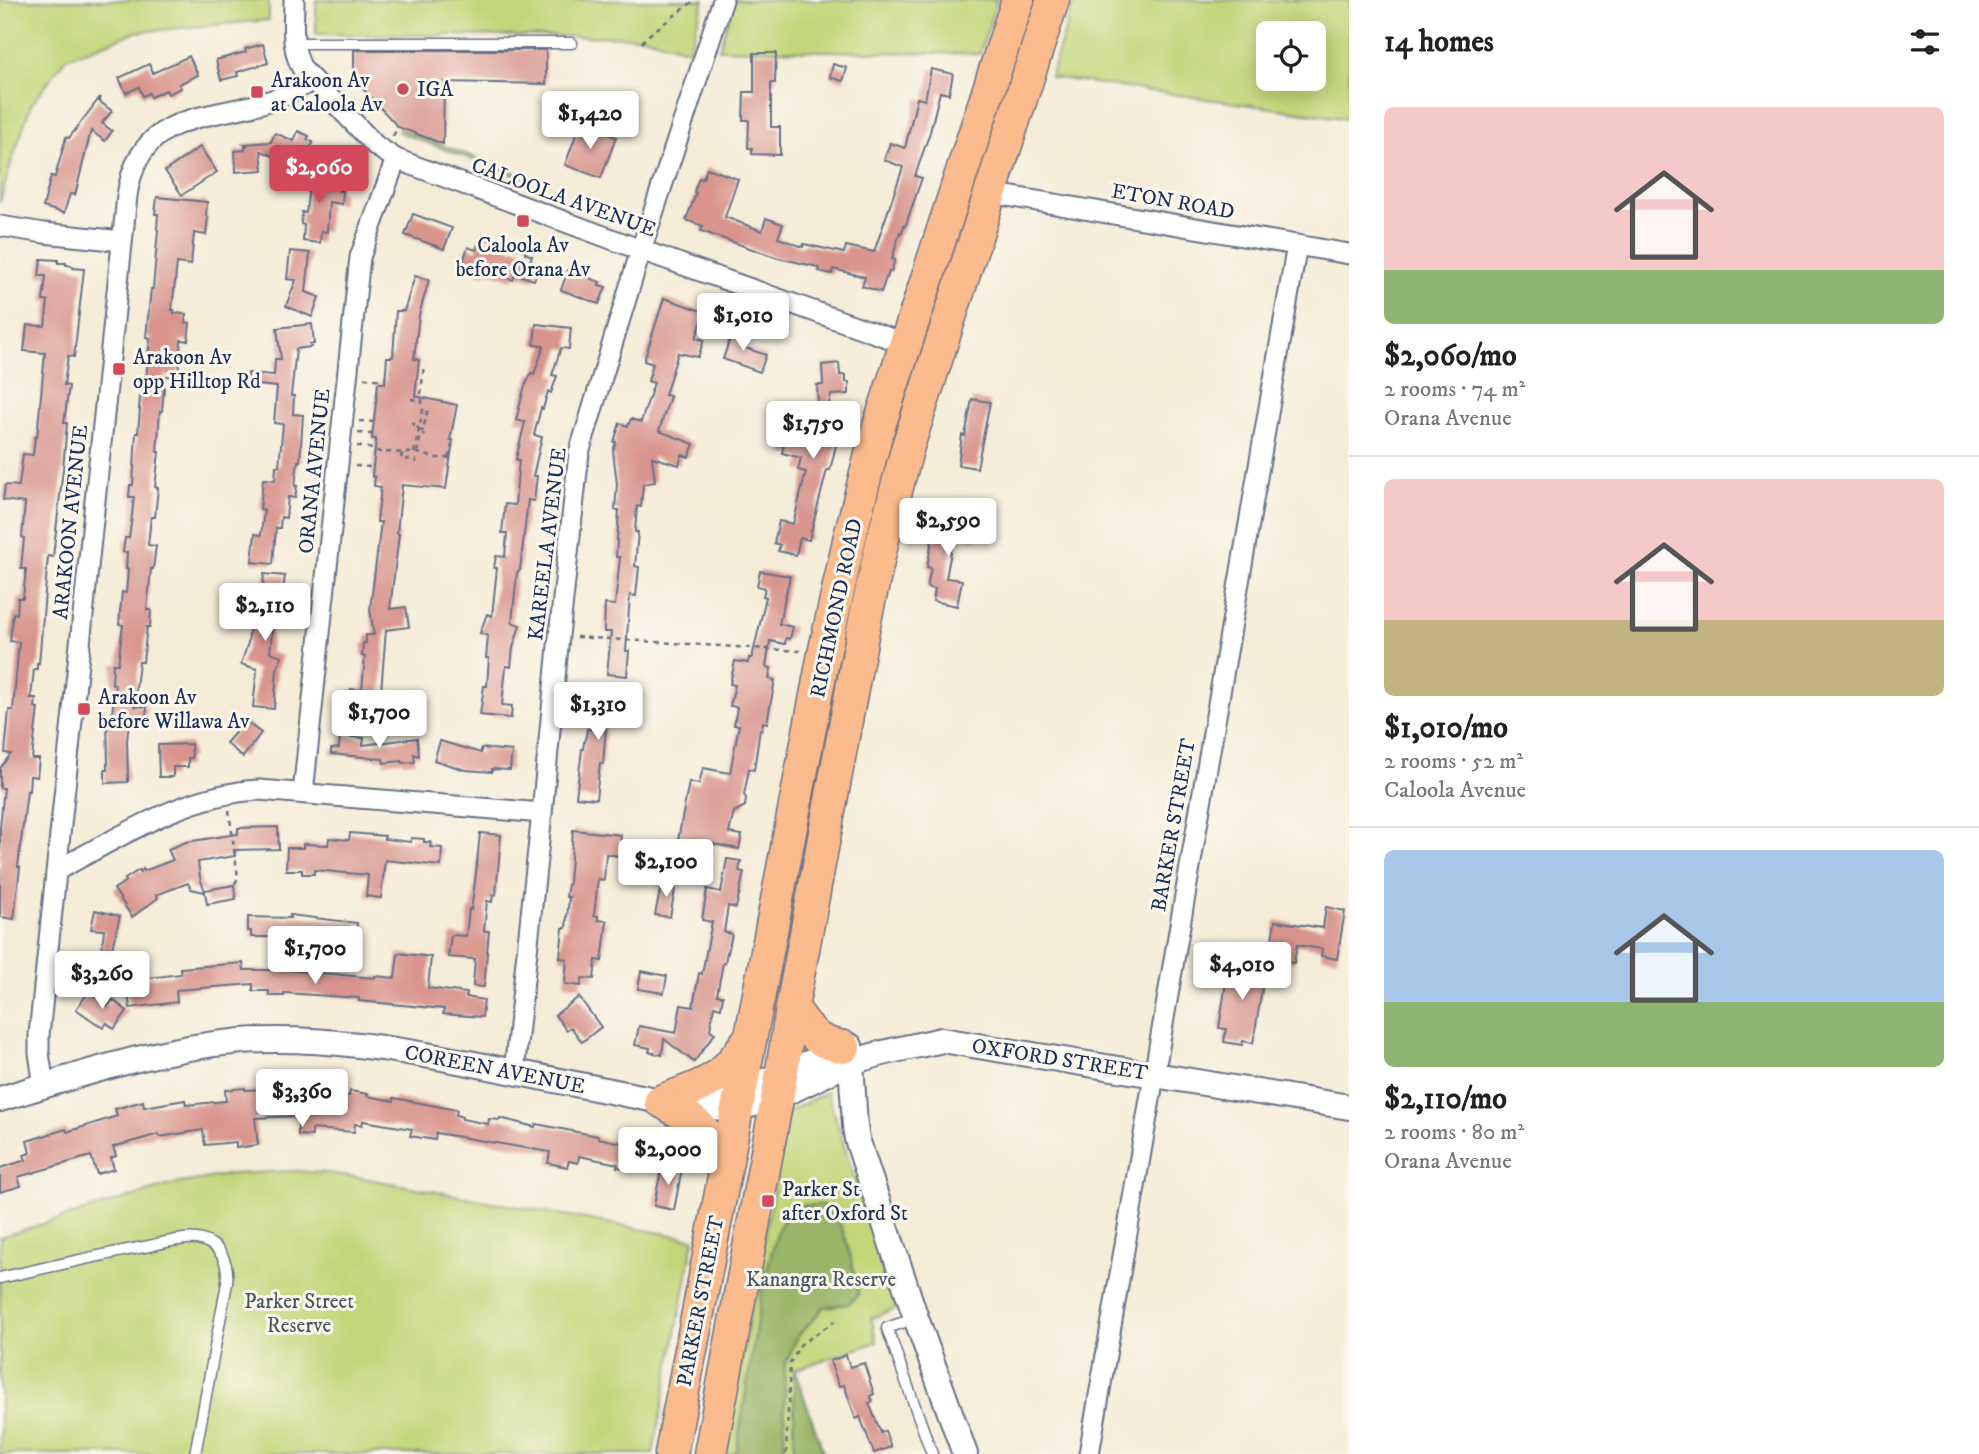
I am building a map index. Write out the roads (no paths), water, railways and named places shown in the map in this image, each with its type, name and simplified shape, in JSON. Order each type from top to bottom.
[{"type":"highway","name":"RICHMOND ROAD","points":[[738,1099],[824,654],[876,435],[1018,0]]},
{"type":"highway","name":"RICHMOND ROAD","points":[[780,1084],[864,625],[882,543],[908,446],[1053,0]]},
{"type":"highway","points":[[908,446],[913,360],[906,344],[928,325],[942,298],[967,264]]},
{"type":"highway","points":[[792,1008],[820,1042],[848,1055]]},
{"type":"highway","points":[[661,1101],[705,1084],[718,1076],[750,1038]]},
{"type":"highway","name":"PARKER STREET","points":[[710,1454],[780,1084]]},
{"type":"highway","name":"PARKER STREET","points":[[671,1454],[738,1099]]},
{"type":"highway","points":[[661,1101],[706,1131],[719,1153],[724,1176]]},
{"type":"street","name":"CALOOLA AVENUE","points":[[294,0],[293,43],[297,60],[312,80],[376,146],[396,159],[906,344]]},
{"type":"street","name":"KAREELA AVENUE","points":[[514,1072],[558,636],[581,445],[641,250],[723,0]]},
{"type":"street","name":"ARAKOON AVENUE","points":[[44,1086],[39,1035],[130,176],[141,153],[159,134],[182,122],[280,97],[312,80]]},
{"type":"street","name":"ORANA AVENUE","points":[[303,793],[360,257],[396,159]]},
{"type":"street","name":"ETON ROAD","points":[[990,193],[1349,254]]},
{"type":"street","points":[[0,226],[122,240]]},
{"type":"street","name":"BARKER STREET","points":[[1089,1454],[1297,245]]},
{"type":"street","points":[[57,870],[163,814],[204,798],[240,791],[303,793],[542,813]]},
{"type":"street","name":"COREEN AVENUE","points":[[0,1099],[160,1053],[266,1040],[370,1045],[704,1107],[738,1099],[756,1103],[780,1084],[880,1038],[898,1036],[942,1040]]},
{"type":"street","name":"OXFORD STREET","points":[[942,1040],[1349,1107]]},
{"type":"street","points":[[848,1055],[857,1139],[916,1318],[965,1454]]},
{"type":"lane","points":[[293,43],[572,43]]},
{"type":"lane","points":[[0,1278],[189,1239],[198,1239],[219,1249],[227,1265],[227,1283],[195,1454]]},
{"type":"lane","points":[[916,1318],[887,1328],[932,1454]]},
{"type":"place","name":"IGA","points":[[403,89]]},
{"type":"place","name":"Arakoon Av at Caloola Av","points":[[257,92]]},
{"type":"place","name":"Caloola Av before Orana Av","points":[[523,221]]},
{"type":"place","name":"Arakoon Av opp Hilltop Rd","points":[[119,369]]},
{"type":"place","name":"Arakoon Av before Willawa Av","points":[[84,709]]},
{"type":"place","name":"Parker St after Oxford St","points":[[768,1201]]},
{"type":"park label","name":"Kanangra Reserve","points":[[821,1279]]},
{"type":"park label","name":"Parker Street Reserve","points":[[299,1313]]}]
